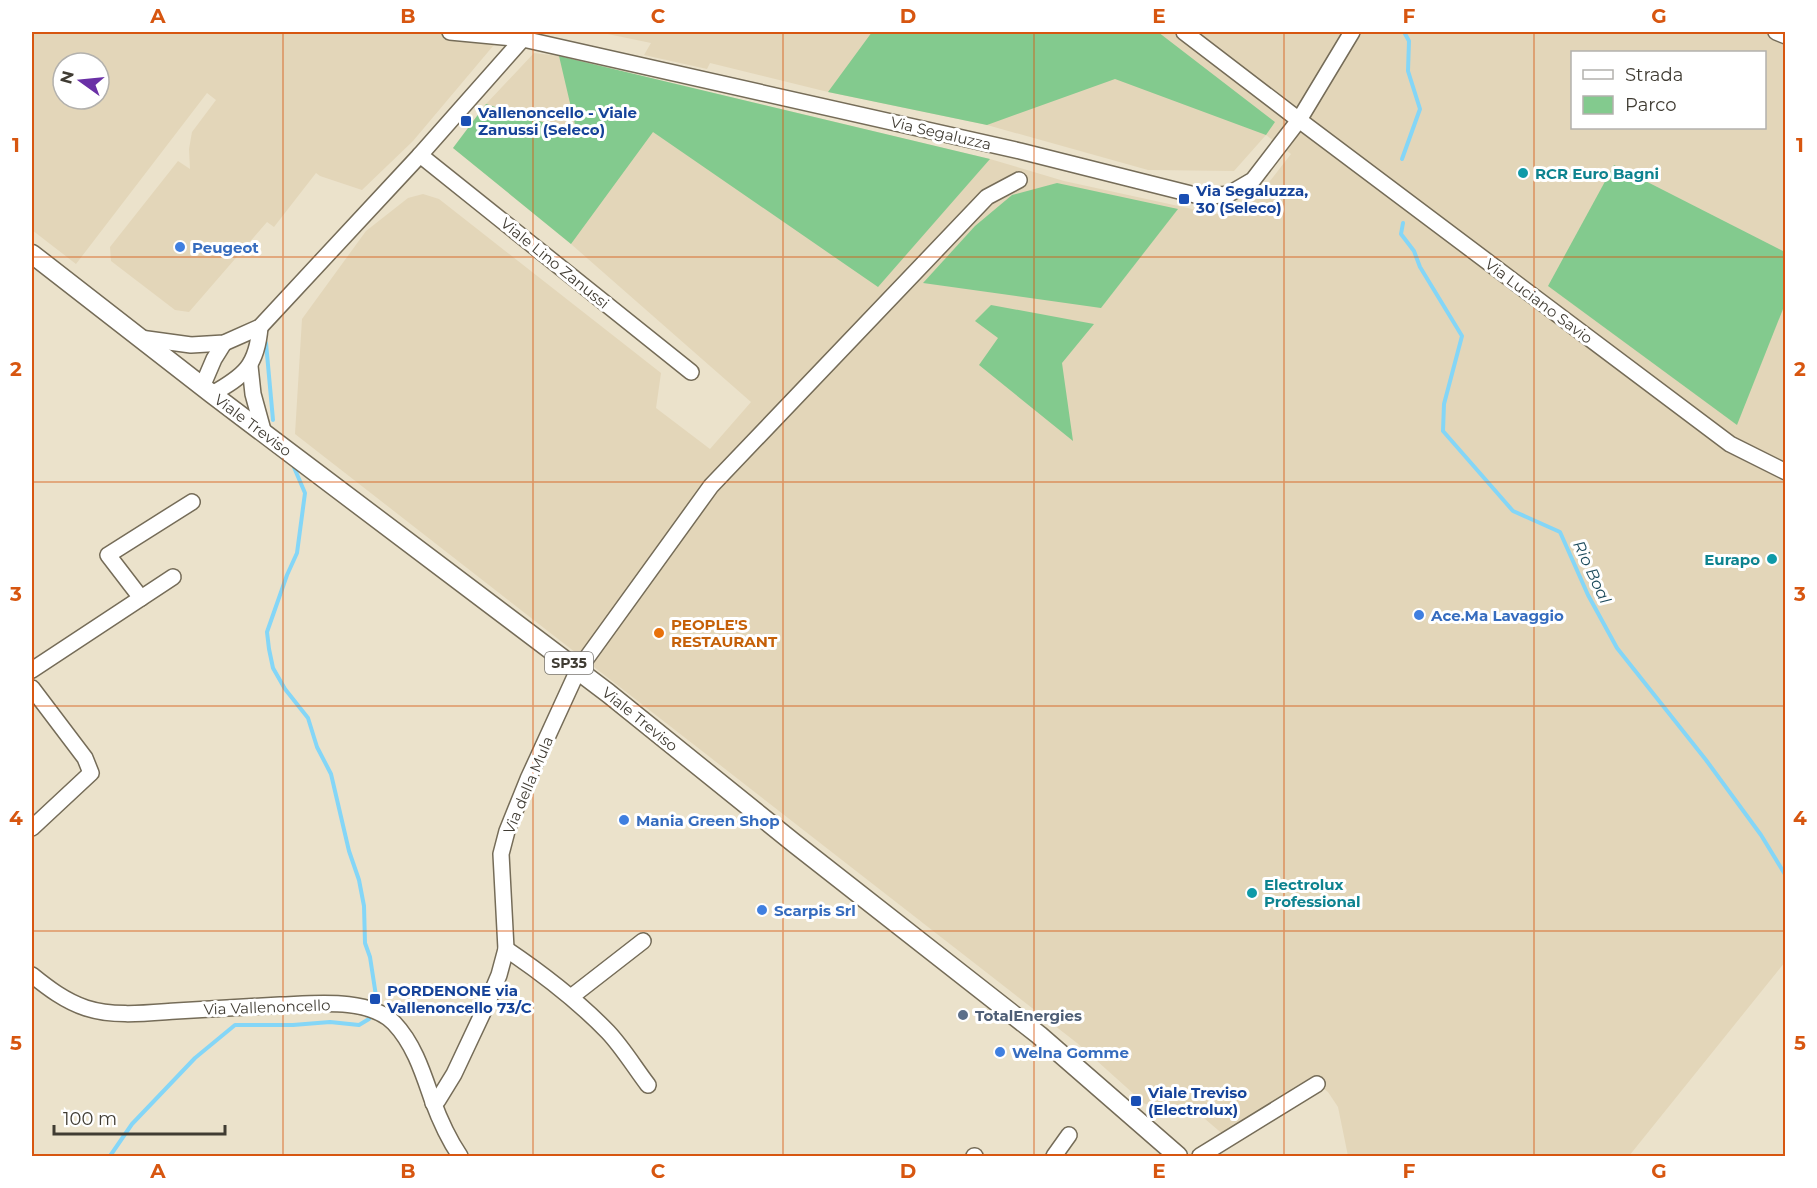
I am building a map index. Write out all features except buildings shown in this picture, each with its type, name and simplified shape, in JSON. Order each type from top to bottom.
[{"type":"main road","name":"Viale Treviso","points":[[32,254],[207,391],[578,670],[1039,1035],[1178,1156]]},
{"type":"street","name":"Via Segaluzza","points":[[450,32],[526,35],[1020,151],[1203,197],[1229,194],[1253,180],[1299,120],[1352,32]]},
{"type":"street","name":"Via Luciano Savio","points":[[1184,32],[1730,444],[1785,472]]},
{"type":"street","points":[[1776,32],[1785,36]]},
{"type":"street","points":[[140,338],[191,345],[224,343],[260,327],[420,155],[526,35]]},
{"type":"street","name":"Viale Lino Zanussi","points":[[420,155],[691,372]]},
{"type":"street","name":"Via della Mula","points":[[433,1103],[438,1100],[454,1074],[499,975],[506,950],[501,854],[516,806],[578,670],[711,486],[987,197],[1019,180]]},
{"type":"street","points":[[260,327],[258,344],[250,366],[253,394],[264,434]]},
{"type":"street","points":[[207,391],[214,359],[224,343]]},
{"type":"street","points":[[207,391],[234,381],[250,366]]},
{"type":"street","points":[[141,598],[108,555],[192,502]]},
{"type":"street","points":[[32,670],[173,577]]},
{"type":"street","points":[[32,688],[85,758],[91,773],[32,828]]},
{"type":"street","points":[[571,997],[643,941]]},
{"type":"street","points":[[506,950],[544,974],[571,997],[609,1034],[648,1085]]},
{"type":"street","name":"Via Vallenoncello","points":[[32,975],[64,998],[86,1008],[110,1012],[148,1013],[328,1003],[366,1008],[382,1014],[393,1022],[405,1037],[419,1063],[433,1103],[460,1156]]},
{"type":"street","points":[[1200,1156],[1317,1084]]},
{"type":"street","points":[[1054,1156],[1069,1135]]},
{"type":"shaded area","points":[[32,32],[510,32],[493,46],[413,141],[362,190],[316,173],[274,227],[267,222],[189,312],[175,310],[111,261],[110,247],[178,161],[190,169],[189,149],[192,132],[216,100],[207,93],[76,264],[32,230]]},
{"type":"shaded area","points":[[598,32],[1785,32],[1785,962],[1629,1156],[1348,1156],[1338,1107],[1328,1092],[1310,1078],[1225,1136],[1191,1107],[1145,1104],[1077,1043],[295,434],[302,319],[366,231],[408,198],[423,194],[439,199],[661,373],[656,408],[710,449],[751,402],[571,244],[453,148],[486,104],[534,53],[559,56],[990,159],[1064,181],[1215,214],[1234,213],[1266,186],[1291,154],[1266,135],[1234,171],[1148,170],[987,125],[828,92],[710,63],[707,69],[644,55],[651,43]]},
{"type":"green space","points":[[872,32],[1158,32],[1275,122],[1266,135],[1115,79],[987,125],[828,92]]},
{"type":"green space","points":[[559,56],[990,159],[878,287],[653,132],[571,244],[453,148],[486,104],[577,133]]},
{"type":"green space","points":[[1614,165],[1785,252],[1785,304],[1737,425],[1548,286]]},
{"type":"green space","points":[[1057,183],[1178,209],[1101,308],[923,283],[975,226],[1012,195]]},
{"type":"green space","points":[[991,305],[1094,324],[1062,363],[1073,441],[979,365],[998,338],[975,321]]},
{"type":"waterway","name":"Rio Boal","points":[[1402,159],[1420,109],[1408,71],[1409,41],[1404,32]]},
{"type":"waterway","name":"Rio Boal","points":[[1403,223],[1401,234],[1414,251],[1420,267],[1462,336],[1444,404],[1443,431],[1513,511],[1560,532],[1588,595],[1617,648],[1706,760],[1761,835],[1786,876]]},
{"type":"waterway","points":[[266,343],[273,420]]},
{"type":"waterway","points":[[293,465],[305,493],[297,553],[267,632],[269,649],[273,668],[285,689],[308,718],[317,747],[331,774],[349,851],[359,880],[364,906],[365,943],[370,957],[376,996]]},
{"type":"waterway","points":[[110,1156],[132,1124],[195,1058],[235,1025],[293,1025],[330,1022],[359,1025],[369,1019]]},
{"type":"place","name":"Vallenoncello - Viale Zanussi (Seleco)","points":[[466,121]]},
{"type":"place","name":"RCR Euro Bagni","points":[[1523,173]]},
{"type":"place","name":"Via Segaluzza, 30 (Seleco)","points":[[1184,199]]},
{"type":"place","name":"Peugeot","points":[[180,247]]},
{"type":"place","name":"Eurapo","points":[[1772,559]]},
{"type":"place","name":"Ace.Ma Lavaggio","points":[[1419,615]]},
{"type":"place","name":"PEOPLE'S RESTAURANT","points":[[659,633]]},
{"type":"place","name":"Mania Green Shop","points":[[624,820]]},
{"type":"place","name":"Electrolux Professional","points":[[1252,893]]},
{"type":"place","name":"Scarpis Srl","points":[[762,910]]},
{"type":"place","name":"PORDENONE via Vallenoncello 73/C","points":[[375,999]]},
{"type":"place","name":"TotalEnergies","points":[[963,1015]]},
{"type":"place","name":"Welna Gomme","points":[[1000,1052]]},
{"type":"place","name":"Viale Treviso (Electrolux)","points":[[1136,1101]]}]
